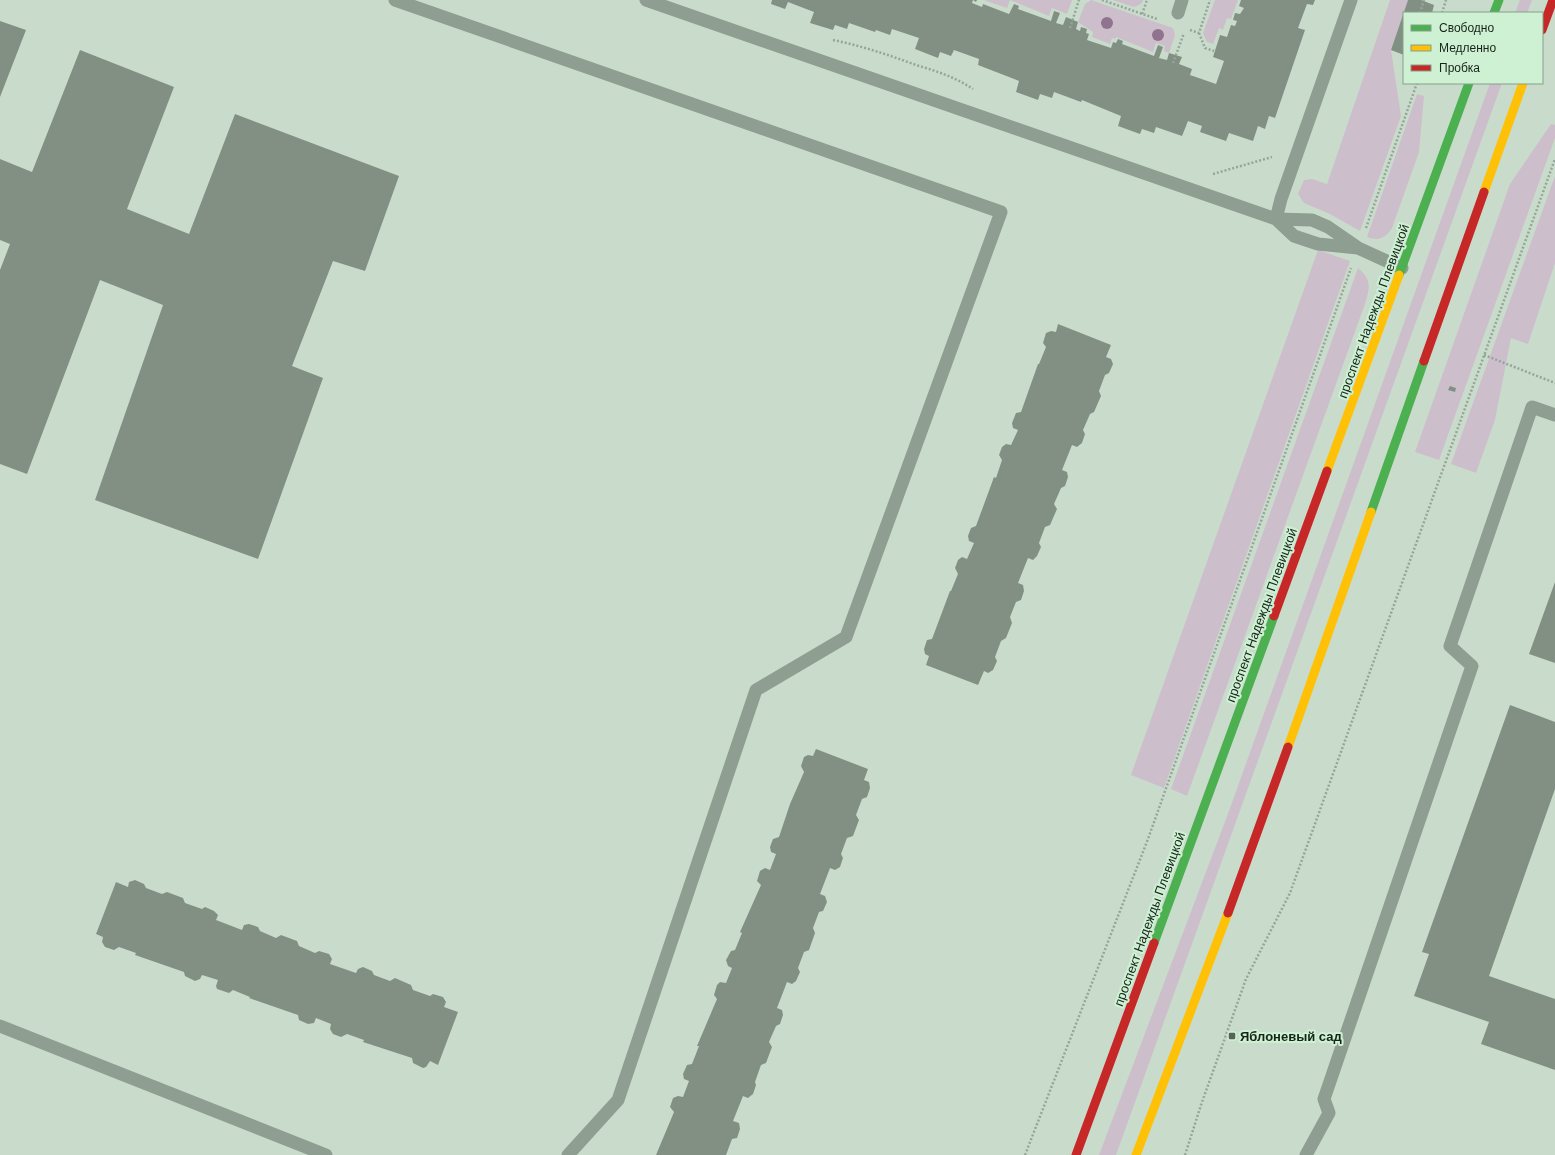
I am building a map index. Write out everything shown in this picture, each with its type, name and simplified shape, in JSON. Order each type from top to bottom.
[{"type":"main road","points":[[1494,12],[1499,0]]},
{"type":"main road","points":[[1543,27],[1552,0]]},
{"type":"main road","name":"проспект Надежды Плевицкой","points":[[1076,1155],[1469,84]]},
{"type":"main road","points":[[1136,1155],[1245,868],[1523,84]]},
{"type":"lane","points":[[395,0],[1001,212],[846,637],[756,690],[618,1100],[568,1155]]},
{"type":"lane","points":[[646,0],[1276,219],[1312,220],[1328,227],[1358,248],[1402,268]]},
{"type":"lane","points":[[1178,13],[1182,0]]},
{"type":"lane","points":[[1276,219],[1281,200],[1351,0]]},
{"type":"lane","points":[[1276,219],[1294,236],[1318,244],[1358,248]]},
{"type":"lane","points":[[1306,1155],[1329,1113],[1324,1100],[1472,666],[1450,646],[1532,407],[1555,415]]},
{"type":"lane","points":[[0,1026],[326,1155]]},
{"type":"path","points":[[1070,28],[1079,0]]},
{"type":"path","points":[[1142,14],[1147,0]]},
{"type":"path","points":[[1420,12],[1424,0]]},
{"type":"path","points":[[1442,12],[1446,0]]},
{"type":"path","points":[[1173,62],[1185,28]]},
{"type":"path","points":[[1199,33],[1205,48],[1214,51]]},
{"type":"path","points":[[1025,1155],[1148,839],[1416,84]]},
{"type":"path","points":[[1212,174],[1275,156]]},
{"type":"path","points":[[1185,1155],[1201,1105],[1246,979],[1290,893],[1555,159]]},
{"type":"path","points":[[1484,355],[1555,383]]},
{"type":"shaded area","points":[[984,0],[1010,0],[1007,8]]},
{"type":"shaded area","points":[[1010,0],[1072,0],[1067,14],[1052,8],[1049,16]]},
{"type":"shaded area","points":[[1091,0],[1173,28],[1175,35],[1169,53],[1164,51],[1165,46],[1156,43],[1153,52],[1116,37],[1115,39],[1112,38],[1110,44],[1092,37],[1093,32],[1078,22],[1085,4]]},
{"type":"shaded area","points":[[1113,0],[1143,0],[1141,4],[1134,7]]},
{"type":"shaded area","points":[[1215,0],[1238,0],[1231,19],[1227,18],[1223,30],[1219,28],[1213,44],[1207,42],[1203,33]]},
{"type":"shaded area","points":[[1390,0],[1408,0],[1391,50],[1401,116],[1360,231],[1330,214],[1304,203],[1298,194],[1304,180],[1312,179],[1327,184]]},
{"type":"shaded area","points":[[1520,0],[1532,0],[1527,12],[1515,12]]},
{"type":"shaded area","points":[[1490,84],[1502,84],[1116,1155],[1099,1155],[1229,811]]},
{"type":"shaded area","points":[[1417,94],[1424,96],[1419,152],[1392,228],[1384,237],[1375,239],[1367,237]]},
{"type":"shaded area","points":[[1551,124],[1555,125],[1555,138],[1439,460],[1415,452],[1510,184]]},
{"type":"shaded area","points":[[1555,176],[1555,263],[1528,344],[1511,338],[1495,420],[1476,473],[1451,464]]},
{"type":"shaded area","points":[[1318,250],[1350,261],[1164,788],[1131,775]]},
{"type":"shaded area","points":[[1358,268],[1366,276],[1369,284],[1365,304],[1187,796],[1171,789]]},
{"type":"building","points":[[772,0],[973,0],[972,3],[982,7],[983,4],[1009,14],[1014,4],[1019,6],[1018,9],[1051,21],[1054,11],[1060,13],[1056,23],[1063,25],[1066,17],[1078,22],[1076,29],[1080,31],[1081,27],[1087,29],[1086,33],[1089,34],[1087,40],[1111,48],[1113,42],[1116,43],[1118,39],[1123,41],[1122,44],[1154,56],[1158,45],[1163,47],[1159,58],[1167,60],[1169,53],[1182,57],[1179,64],[1192,69],[1190,75],[1216,84],[1224,61],[1213,57],[1220,35],[1227,37],[1231,25],[1235,26],[1237,21],[1233,20],[1235,13],[1240,14],[1244,8],[1239,6],[1241,0],[1315,0],[1313,5],[1307,4],[1298,28],[1305,30],[1275,118],[1269,116],[1265,129],[1258,126],[1253,141],[1229,133],[1226,141],[1200,132],[1202,126],[1188,121],[1182,136],[1156,127],[1154,133],[1142,129],[1140,134],[1118,126],[1121,116],[1082,100],[1081,102],[1054,92],[1052,98],[1040,94],[1038,100],[1016,92],[1019,81],[978,65],[979,59],[954,50],[951,56],[940,52],[938,58],[915,49],[919,38],[892,29],[890,35],[876,30],[875,32],[849,23],[847,29],[835,25],[833,30],[810,23],[814,12],[788,2],[785,9],[771,4]]},
{"type":"building","points":[[1408,0],[1421,0],[1434,5],[1432,12],[1404,12]]},
{"type":"building","points":[[1403,15],[1403,55],[1391,50]]},
{"type":"building","points":[[0,21],[26,30],[0,97]]},
{"type":"building","points":[[80,50],[174,87],[127,209],[189,234],[235,114],[399,176],[365,271],[333,261],[292,366],[323,378],[258,559],[95,500],[163,305],[100,280],[27,474],[0,464],[0,270],[10,244],[0,240],[0,159],[32,172]]},
{"type":"building","points":[[1058,324],[1111,345],[1106,357],[1111,359],[1113,364],[1109,373],[1105,375],[1099,391],[1101,396],[1094,412],[1090,414],[1083,430],[1085,434],[1082,443],[1077,447],[1072,445],[1062,470],[1067,472],[1068,477],[1065,486],[1061,488],[1054,504],[1057,509],[1050,525],[1045,527],[1039,543],[1041,547],[1037,556],[1033,560],[1028,558],[1018,583],[1023,585],[1024,591],[1021,600],[1016,602],[1010,617],[1012,623],[1006,638],[1001,641],[995,657],[997,661],[993,670],[988,673],[984,671],[978,685],[926,665],[929,656],[925,654],[924,649],[927,640],[932,639],[958,574],[955,568],[958,560],[962,557],[967,559],[974,543],[969,541],[968,536],[971,528],[976,526],[994,477],[996,478],[1002,460],[999,455],[1002,447],[1006,444],[1011,445],[1018,430],[1013,428],[1012,423],[1016,413],[1021,412],[1038,364],[1046,347],[1043,343],[1046,333],[1051,331],[1056,332]]},
{"type":"building","points":[[1450,386],[1456,388],[1455,392],[1448,390]]},
{"type":"building","points":[[1555,582],[1555,663],[1529,654]]},
{"type":"building","points":[[1510,705],[1555,722],[1555,789],[1489,976],[1555,999],[1555,1070],[1481,1044],[1489,1022],[1414,996],[1429,954],[1422,952]]},
{"type":"building","points":[[816,749],[868,769],[864,780],[869,782],[870,788],[867,797],[862,799],[856,815],[859,820],[853,836],[847,838],[841,854],[843,858],[840,867],[835,870],[830,868],[820,894],[825,896],[827,902],[823,911],[819,912],[813,928],[815,933],[809,950],[804,952],[798,968],[800,972],[796,981],[792,984],[787,982],[777,1008],[782,1010],[783,1015],[780,1024],[776,1026],[769,1042],[772,1047],[766,1063],[761,1065],[755,1082],[756,1085],[753,1094],[748,1098],[743,1096],[733,1121],[739,1123],[740,1129],[737,1138],[732,1139],[726,1155],[656,1155],[674,1112],[670,1107],[673,1098],[678,1096],[683,1097],[689,1081],[684,1079],[683,1074],[687,1065],[692,1064],[699,1046],[697,1046],[717,999],[714,995],[717,985],[720,982],[726,983],[732,968],[728,966],[726,960],[731,951],[735,950],[742,933],[740,932],[761,885],[757,881],[760,871],[765,868],[770,870],[776,854],[771,852],[770,847],[773,839],[779,837],[790,804],[804,772],[801,766],[804,757],[808,755],[813,756]]},
{"type":"building","points":[[135,880],[144,884],[146,888],[162,894],[167,892],[183,898],[185,903],[202,909],[205,907],[214,911],[218,915],[216,920],[242,930],[244,925],[249,924],[258,927],[260,931],[276,938],[281,935],[297,941],[299,946],[315,953],[319,951],[329,954],[332,959],[330,964],[356,973],[358,969],[363,967],[372,971],[374,975],[390,981],[395,978],[411,985],[413,990],[430,996],[433,994],[443,997],[446,1002],[444,1007],[458,1012],[438,1065],[430,1061],[426,1067],[423,1068],[413,1063],[412,1058],[363,1042],[364,1040],[347,1034],[341,1037],[333,1034],[330,1029],[331,1024],[316,1018],[314,1023],[308,1024],[299,1020],[298,1015],[249,998],[250,997],[233,990],[229,993],[217,989],[216,986],[218,980],[202,975],[200,979],[195,981],[185,976],[184,972],[135,955],[136,953],[119,947],[114,950],[105,947],[102,942],[103,937],[96,934],[116,882],[128,887],[129,882]]},
{"type":"traffic: fast","points":[[1494,12],[1499,0]]},
{"type":"traffic: fast","points":[[1399,275],[1469,84]]},
{"type":"traffic: fast","points":[[1371,512],[1424,361]]},
{"type":"traffic: fast","points":[[1154,943],[1274,616]]},
{"type":"traffic: slow","points":[[1484,192],[1523,84]]},
{"type":"traffic: slow","points":[[1327,471],[1399,275]]},
{"type":"traffic: slow","points":[[1288,747],[1371,512]]},
{"type":"traffic: slow","points":[[1136,1155],[1228,913]]},
{"type":"traffic: jam","points":[[1543,27],[1553,0]]},
{"type":"traffic: jam","points":[[1424,361],[1484,192]]},
{"type":"traffic: jam","points":[[1274,616],[1327,471]]},
{"type":"traffic: jam","points":[[1228,913],[1288,747]]},
{"type":"traffic: jam","points":[[1076,1155],[1154,943]]},
{"type":"place","name":"Яблоневый сад","points":[[1232,1036]]}]
